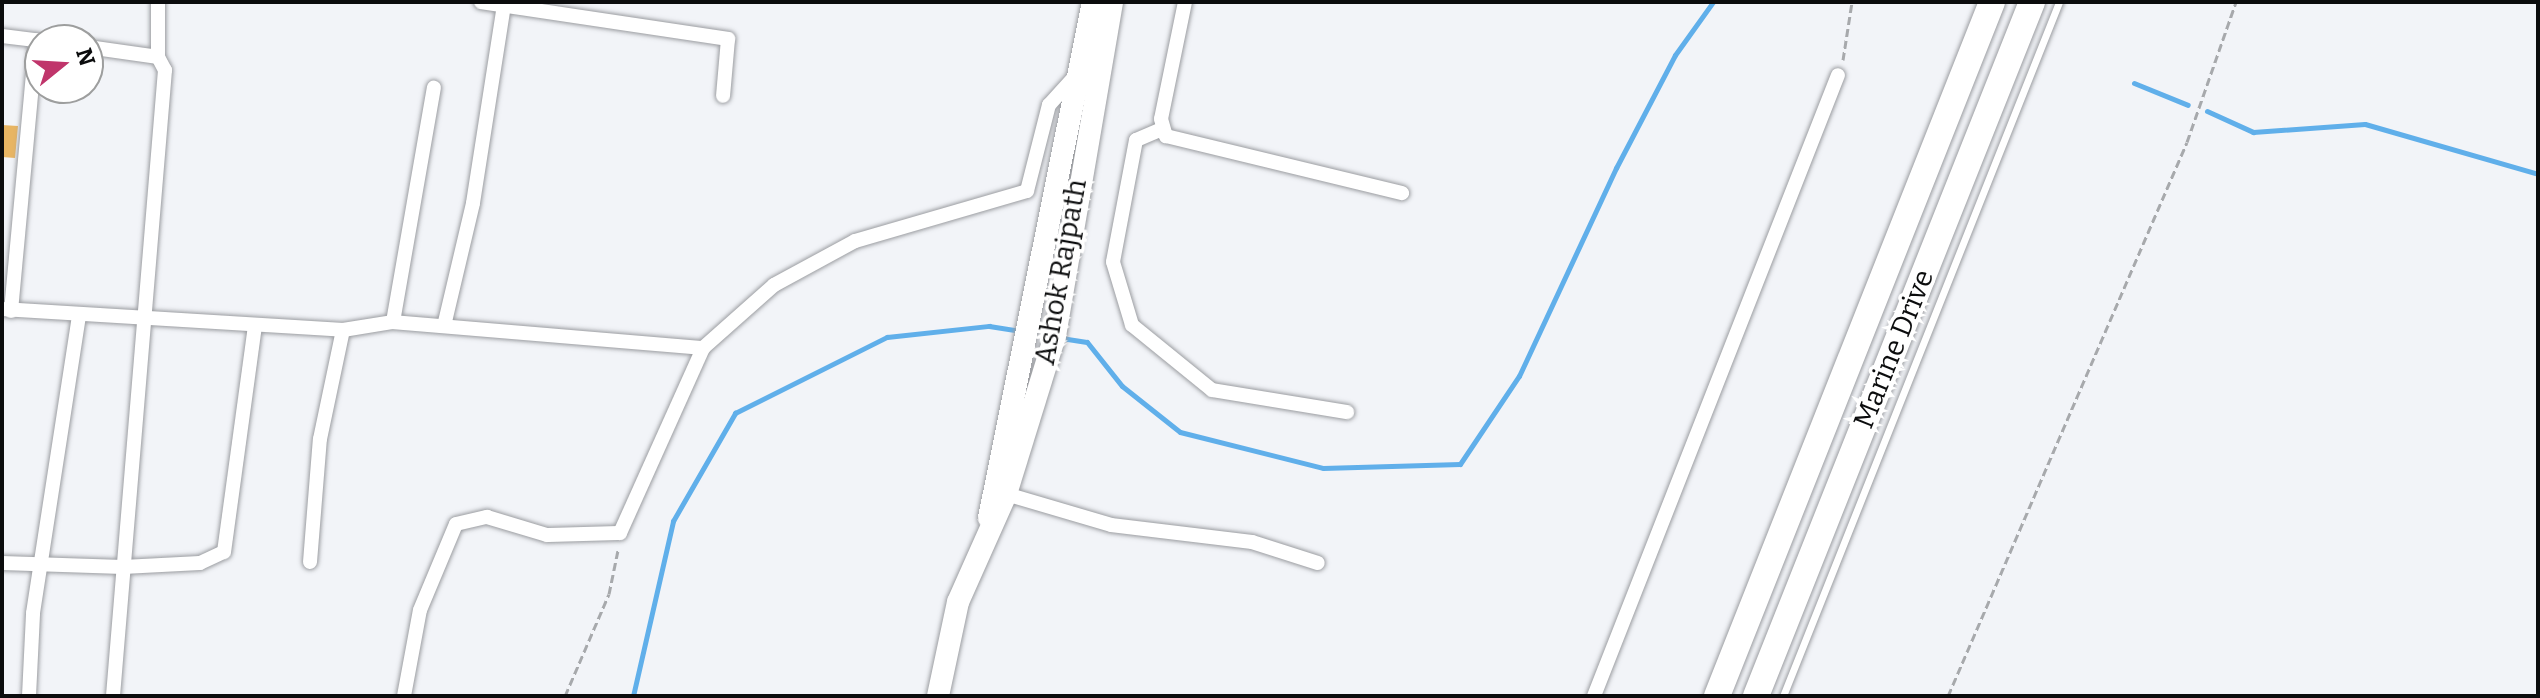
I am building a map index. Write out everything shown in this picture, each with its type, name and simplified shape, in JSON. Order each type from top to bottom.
[{"type":"highway","name":"Marine Drive","points":[[1717,696],[1992,2]]},
{"type":"highway","name":"Marine Drive","points":[[1756,696],[2032,2]]},
{"type":"main road","name":"Ashok Rajpath","points":[[987,535],[1015,405],[1042,232],[1077,74],[1106,2]]},
{"type":"main road","name":"Ashok Rajpath","points":[[938,696],[958,602],[1006,494],[1055,336],[1066,238],[1106,2]]},
{"type":"street","points":[[113,696],[165,70],[158,57],[158,2]]},
{"type":"street","points":[[481,2],[728,39],[723,96]]},
{"type":"street","points":[[1162,129],[1185,2]]},
{"type":"street","points":[[444,326],[473,203],[504,5]]},
{"type":"street","points":[[2,36],[24,38]]},
{"type":"street","points":[[104,49],[158,57]]},
{"type":"street","points":[[404,696],[420,610],[456,524],[487,517],[547,535],[620,533],[703,348],[774,285],[855,241],[1027,191],[1049,105],[1077,74]]},
{"type":"street","points":[[1594,696],[1838,75]]},
{"type":"street","points":[[393,322],[434,88]]},
{"type":"street","points":[[30,104],[6,310],[142,322],[343,330],[393,322],[703,348]]},
{"type":"street","points":[[1347,412],[1212,390],[1132,325],[1113,262],[1136,140],[1162,129],[1402,193]]},
{"type":"street","points":[[29,696],[40,567],[79,316]]},
{"type":"street","points":[[2,563],[40,567],[123,567],[200,563],[224,552],[255,326]]},
{"type":"street","points":[[310,562],[320,439],[343,330]]},
{"type":"street","points":[[1006,494],[1111,525],[1252,542],[1318,563]]},
{"type":"lane","points":[[1783,696],[2059,2]]},
{"type":"path","points":[[1838,75],[1852,2]]},
{"type":"path","points":[[1948,696],[2187,142],[2236,2]]},
{"type":"path","points":[[565,696],[609,594],[620,533]]},
{"type":"building","points":[[2,125],[18,126],[15,158],[2,157]]},
{"type":"waterway","points":[[1061,338],[1087,342],[1122,386],[1180,432],[1323,468],[1460,464],[1519,376],[1616,168],[1675,55],[1713,2]]},
{"type":"waterway","points":[[2134,83],[2188,105]]},
{"type":"waterway","points":[[2207,111],[2253,132],[2365,124],[2538,174]]},
{"type":"waterway","points":[[633,696],[673,521],[735,413],[887,337],[989,326],[1019,331]]}]
